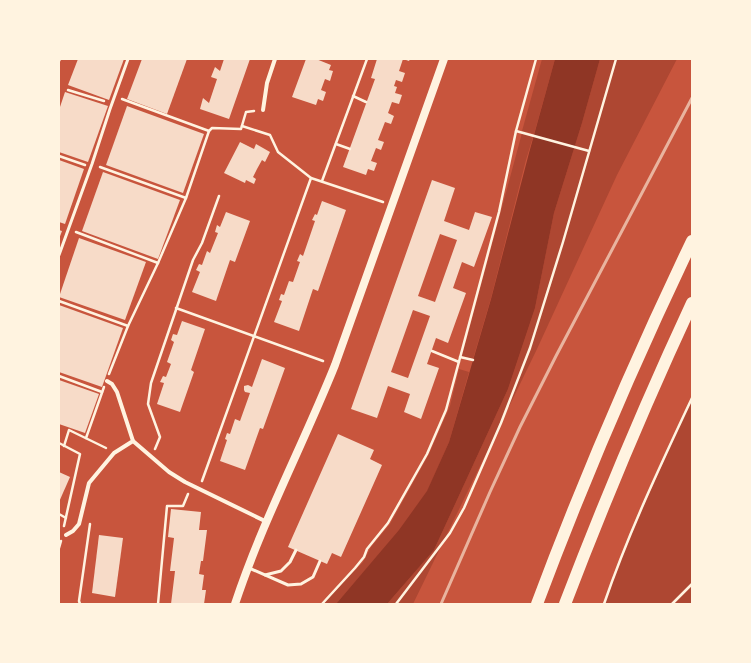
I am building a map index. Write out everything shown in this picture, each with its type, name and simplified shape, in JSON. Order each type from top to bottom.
[{"type":"highway","points":[[537,604],[566,528],[613,415],[656,317],[692,241]]},
{"type":"highway","points":[[565,604],[634,432],[692,303]]},
{"type":"main road","points":[[235,604],[248,567],[319,406],[335,365],[444,59]]},
{"type":"street","points":[[263,110],[267,83],[275,59]]},
{"type":"street","points":[[107,381],[112,384],[117,392],[133,441],[169,472],[199,489],[267,522]]},
{"type":"street","points":[[64,534],[73,531],[79,524],[89,483],[114,453],[133,441]]},
{"type":"lane","points":[[59,255],[128,59]]},
{"type":"lane","points":[[265,575],[281,571],[290,562],[296,550]]},
{"type":"lane","points":[[248,567],[288,584],[301,584],[313,577],[320,561]]},
{"type":"path","points":[[322,181],[366,59]]},
{"type":"path","points":[[322,604],[364,557],[368,549],[388,523],[427,454],[446,410],[499,212],[516,131],[536,59]]},
{"type":"path","points":[[396,604],[450,533],[464,508],[501,423],[530,348],[563,242],[616,59]]},
{"type":"path","points":[[68,90],[112,103]]},
{"type":"path","points":[[353,96],[366,102]]},
{"type":"path","points":[[110,108],[116,110],[120,98],[210,131]]},
{"type":"path","points":[[86,438],[128,326],[158,263],[186,198],[210,131],[212,128],[241,129],[246,112],[263,110]]},
{"type":"path","points":[[242,126],[270,136],[278,152],[311,178],[392,205]]},
{"type":"path","points":[[516,131],[589,151]]},
{"type":"path","points":[[336,144],[350,149]]},
{"type":"path","points":[[59,156],[91,165],[186,198]]},
{"type":"path","points":[[199,489],[311,178]]},
{"type":"path","points":[[152,457],[160,437],[148,404],[151,383],[193,260],[202,243],[219,196]]},
{"type":"path","points":[[68,229],[158,263]]},
{"type":"path","points":[[59,301],[128,326]]},
{"type":"path","points":[[176,308],[323,361]]},
{"type":"path","points":[[432,352],[458,362]]},
{"type":"path","points":[[460,357],[473,360]]},
{"type":"path","points":[[59,376],[102,392]]},
{"type":"path","points":[[604,604],[641,511],[692,398]]},
{"type":"path","points":[[64,446],[69,430],[114,453]]},
{"type":"path","points":[[59,443],[80,454],[64,534]]},
{"type":"path","points":[[158,604],[167,506],[183,506],[188,494]]},
{"type":"path","points":[[59,514],[66,518]]},
{"type":"path","points":[[80,604],[79,601],[90,520]]},
{"type":"path","points":[[59,548],[61,540]]},
{"type":"path","points":[[672,604],[692,584]]},
{"type":"shaded area","points":[[542,59],[555,59],[534,134],[522,131]]},
{"type":"shaded area","points":[[555,59],[600,59],[554,213],[535,308],[508,389],[434,550],[387,604],[336,604],[399,530],[427,491],[449,442],[491,299]]},
{"type":"shaded area","points":[[600,59],[677,59],[617,175],[537,349],[413,604],[387,604],[434,550],[508,389],[535,308],[554,213]]},
{"type":"shaded area","points":[[522,133],[533,137],[491,298],[473,359],[462,356]]},
{"type":"shaded area","points":[[459,369],[469,372],[449,442],[427,492],[399,531],[336,604],[323,604],[363,562],[371,547],[390,524],[429,454],[450,406]]},
{"type":"shaded area","points":[[692,398],[692,604],[604,604],[630,537]]},
{"type":"building","points":[[78,59],[124,59],[109,100],[68,85]]},
{"type":"building","points":[[142,59],[187,59],[167,114],[127,99]]},
{"type":"building","points":[[224,59],[250,59],[229,119],[200,109],[203,98],[209,103],[217,79],[211,77],[215,67],[220,71]]},
{"type":"building","points":[[306,59],[316,59],[331,65],[329,70],[333,71],[330,81],[325,79],[321,90],[326,92],[323,101],[318,99],[316,105],[292,97]]},
{"type":"building","points":[[377,59],[403,59],[399,71],[405,73],[402,82],[396,80],[394,86],[397,87],[395,93],[402,95],[399,104],[392,102],[388,113],[394,116],[391,124],[385,122],[378,140],[384,142],[381,150],[376,148],[371,161],[377,163],[374,171],[368,169],[366,175],[343,167],[375,79],[371,78]]},
{"type":"building","points":[[65,92],[108,106],[88,162],[59,152],[59,110]]},
{"type":"building","points":[[127,106],[204,134],[183,193],[106,165]]},
{"type":"building","points":[[240,142],[254,149],[256,144],[270,152],[265,162],[262,160],[253,177],[256,179],[254,184],[246,180],[245,183],[224,173]]},
{"type":"building","points":[[59,160],[84,169],[65,224],[59,222]]},
{"type":"building","points":[[103,172],[180,200],[158,259],[82,231]]},
{"type":"building","points":[[432,180],[455,188],[444,221],[469,230],[475,212],[492,217],[474,267],[462,262],[453,288],[466,293],[448,343],[436,338],[427,364],[439,368],[421,419],[404,412],[410,394],[388,386],[377,418],[351,409]],"holes":[[[440,234],[457,240],[435,302],[418,296]],[[413,310],[430,316],[408,378],[391,372]]]},
{"type":"building","points":[[322,201],[346,210],[318,291],[313,289],[299,331],[274,322],[282,301],[279,300],[281,294],[284,295],[289,281],[293,282],[300,262],[297,261],[300,254],[303,256],[315,221],[312,220],[315,214],[317,215]]},
{"type":"building","points":[[226,212],[250,221],[235,262],[230,260],[216,301],[192,292],[200,272],[196,270],[199,264],[202,265],[207,251],[210,253],[218,233],[215,232],[217,225],[220,227]]},
{"type":"building","points":[[59,230],[62,231],[59,239]]},
{"type":"building","points":[[79,238],[146,262],[125,320],[59,297]]},
{"type":"building","points":[[59,305],[123,328],[102,387],[59,372]]},
{"type":"building","points":[[182,321],[205,329],[191,370],[194,372],[180,412],[157,404],[164,383],[160,382],[163,376],[166,377],[171,364],[167,362],[174,342],[171,340],[173,334],[177,335]]},
{"type":"building","points":[[262,359],[285,368],[263,429],[260,428],[245,470],[220,461],[227,440],[225,439],[227,433],[230,434],[235,419],[240,421],[250,393],[245,392],[244,386],[248,385],[252,387]]},
{"type":"building","points":[[59,380],[99,394],[85,433],[59,424]]},
{"type":"building","points":[[338,434],[374,450],[370,459],[382,465],[341,557],[332,553],[327,564],[288,547]]},
{"type":"building","points":[[59,472],[70,477],[59,502]]},
{"type":"building","points":[[171,509],[201,512],[199,530],[207,530],[203,561],[201,561],[199,574],[204,575],[202,590],[206,590],[204,604],[171,604],[175,571],[170,571],[174,538],[168,537]]},
{"type":"building","points":[[99,535],[123,538],[115,597],[92,593]]},
{"type":"railway","points":[[441,604],[520,427],[692,98]]}]
